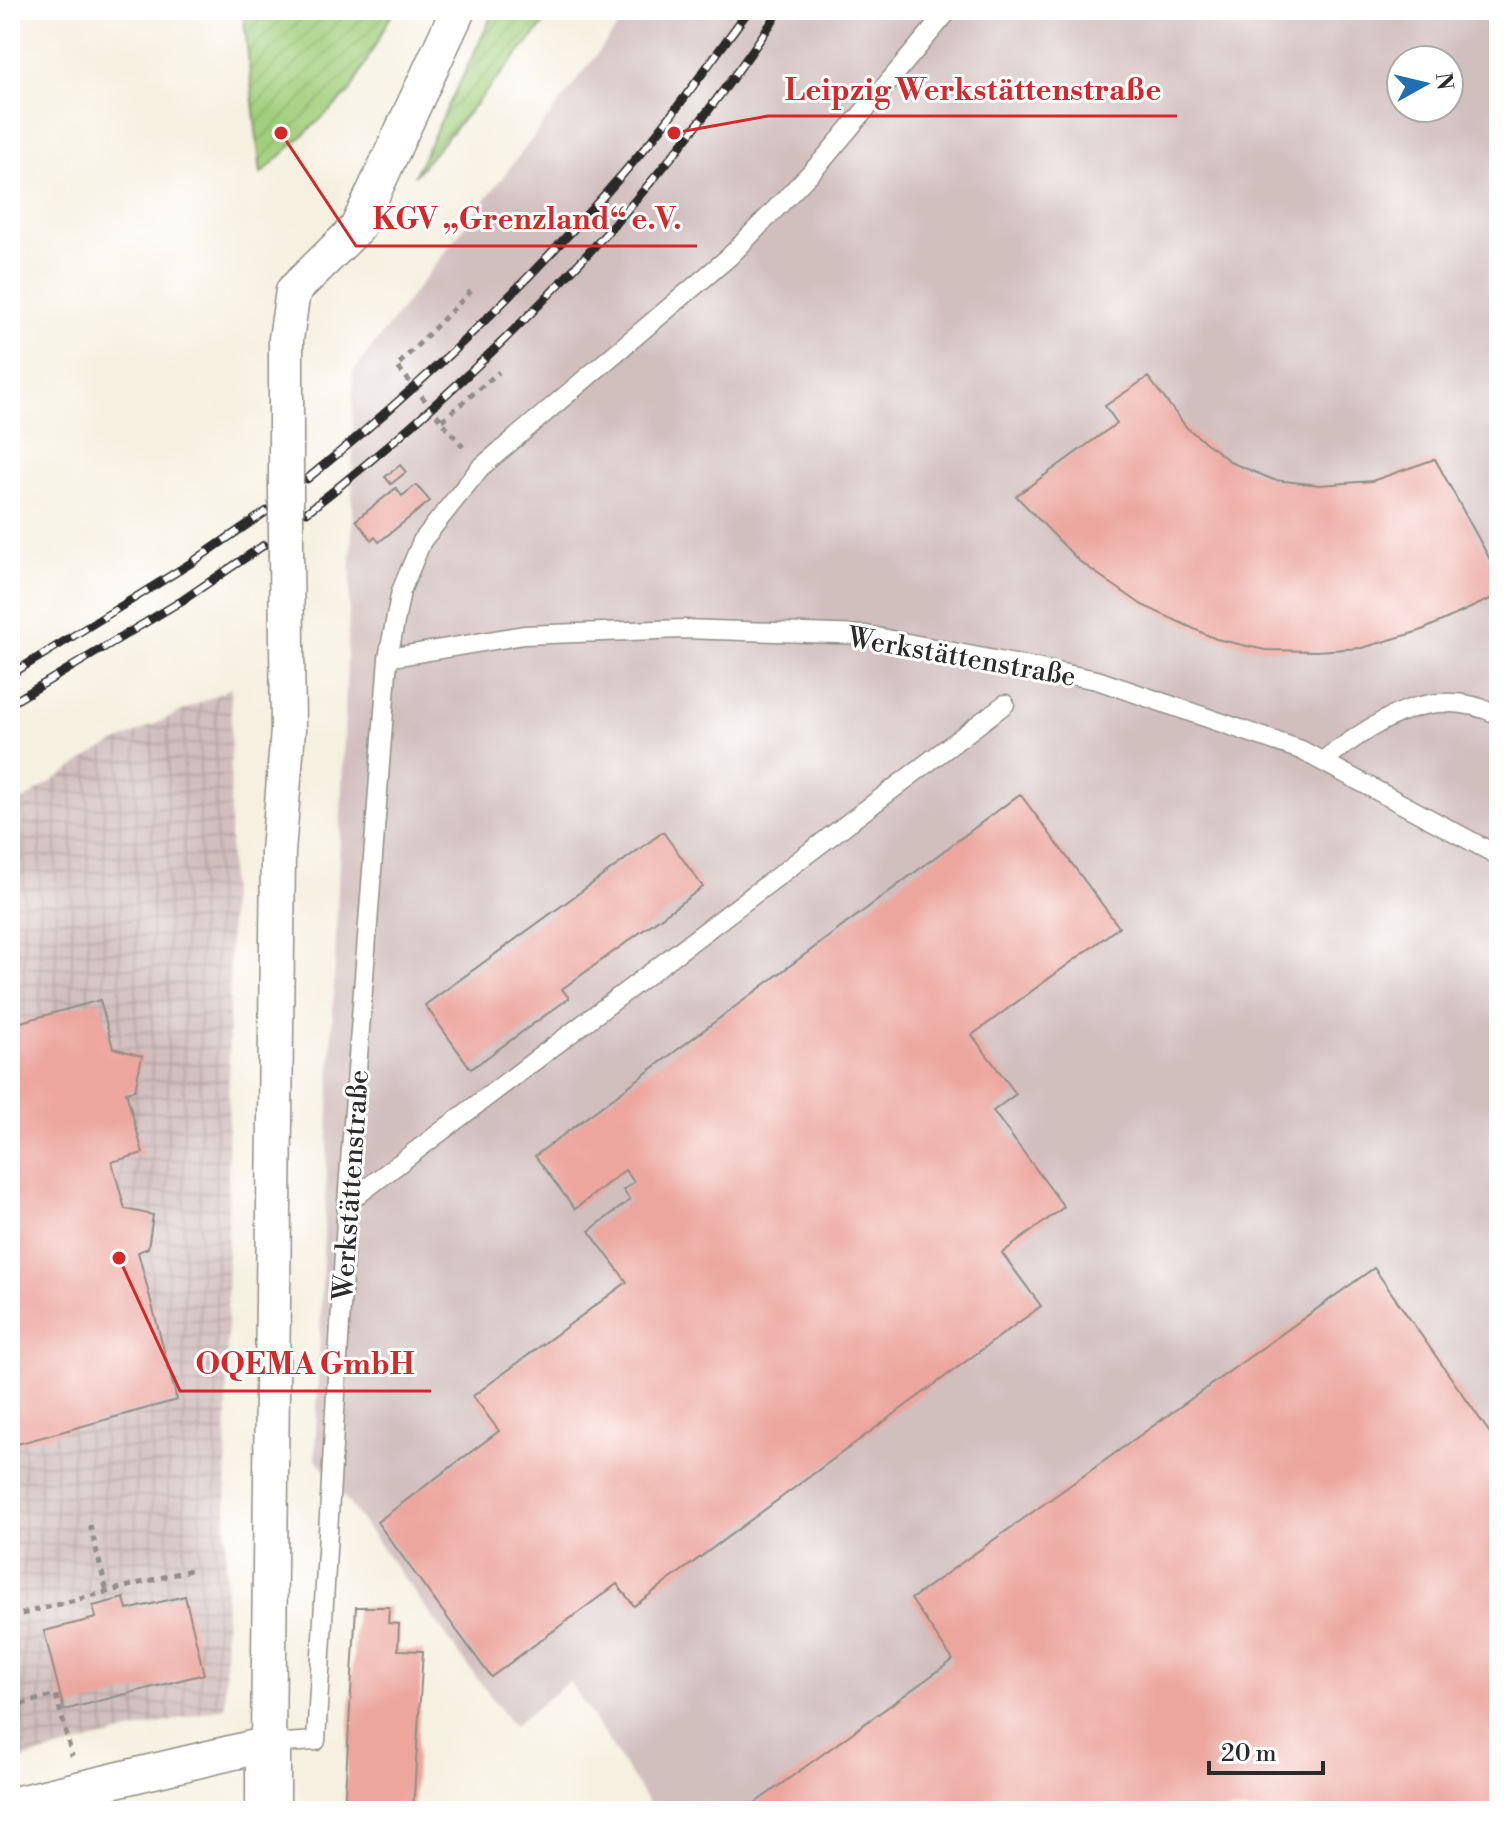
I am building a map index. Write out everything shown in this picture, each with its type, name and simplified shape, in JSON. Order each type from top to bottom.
[{"type":"street","points":[[268,1811],[278,852],[288,730],[286,339],[293,291],[357,228],[458,10]]},
{"type":"street","points":[[10,1805],[268,1744]]},
{"type":"lane","name":"Werkstättenstraße","points":[[268,1744],[316,1741],[347,1203],[388,658],[401,591],[422,541],[480,468],[729,257],[822,161],[949,10]]},
{"type":"lane","name":"Werkstättenstraße","points":[[388,658],[524,635],[683,629],[866,635],[1097,680],[1301,750],[1499,856]]},
{"type":"lane","points":[[1322,761],[1379,721],[1419,704],[1474,703],[1499,715]]},
{"type":"lane","points":[[347,1203],[1005,704]]},
{"type":"path","points":[[471,291],[397,366],[480,468]]},
{"type":"path","points":[[442,420],[499,372]]},
{"type":"path","points":[[90,1525],[107,1592]]},
{"type":"path","points":[[10,1617],[194,1569]]},
{"type":"path","points":[[10,1707],[56,1695],[72,1757]]},
{"type":"shaded area","points":[[631,10],[1499,10],[1499,1811],[654,1811],[569,1681],[513,1727],[315,1457],[352,536],[353,372]]},
{"type":"shaded area","points":[[231,688],[225,1707],[10,1762],[10,809],[98,751]]},
{"type":"green space","points":[[243,10],[394,10],[350,92],[261,174]]},
{"type":"green space","points":[[495,10],[556,10],[414,176]]},
{"type":"building","points":[[1148,377],[1187,428],[1232,463],[1274,480],[1320,485],[1372,481],[1435,459],[1499,576],[1499,595],[1420,631],[1362,648],[1316,651],[1265,650],[1216,639],[1142,605],[1079,561],[1016,496],[1117,423],[1105,406]]},
{"type":"building","points":[[400,465],[406,472],[391,484],[385,477]]},
{"type":"building","points":[[416,485],[430,501],[379,542],[375,537],[372,540],[356,520],[396,488],[402,496]]},
{"type":"building","points":[[1020,794],[1119,927],[972,1035],[1016,1094],[993,1111],[1064,1207],[1002,1253],[1041,1306],[634,1606],[617,1584],[491,1677],[377,1522],[499,1431],[473,1396],[627,1282],[589,1231],[630,1200],[623,1190],[634,1182],[625,1170],[575,1209],[535,1156]]},
{"type":"building","points":[[663,832],[703,887],[562,989],[569,998],[471,1069],[425,1005]]},
{"type":"building","points":[[100,1000],[113,1048],[142,1056],[135,1090],[126,1092],[143,1153],[112,1162],[125,1209],[153,1215],[148,1248],[138,1252],[177,1400],[10,1446],[10,1025]]},
{"type":"building","points":[[1374,1268],[1499,1446],[1499,1811],[744,1811],[953,1660],[911,1599]]},
{"type":"building","points":[[185,1596],[204,1674],[64,1710],[44,1631],[96,1618],[93,1606],[124,1598],[127,1610]]},
{"type":"building","points":[[356,1607],[389,1607],[388,1623],[399,1624],[398,1650],[423,1651],[413,1811],[344,1811]]},
{"type":"railway","points":[[307,479],[443,360],[571,232],[650,142],[749,10]]},
{"type":"railway","points":[[307,512],[439,401],[563,280],[678,149],[731,81],[780,10]]},
{"type":"railway","points":[[10,675],[191,563],[267,511]]},
{"type":"railway","points":[[10,704],[183,600],[264,545]]},
{"type":"place","name":"KGV „Grenzland“ e.V.","points":[[281,133]]},
{"type":"place","name":"Leipzig Werkstättenstraße","points":[[674,133]]},
{"type":"place","name":"OQEMA GmbH","points":[[119,1258]]}]
